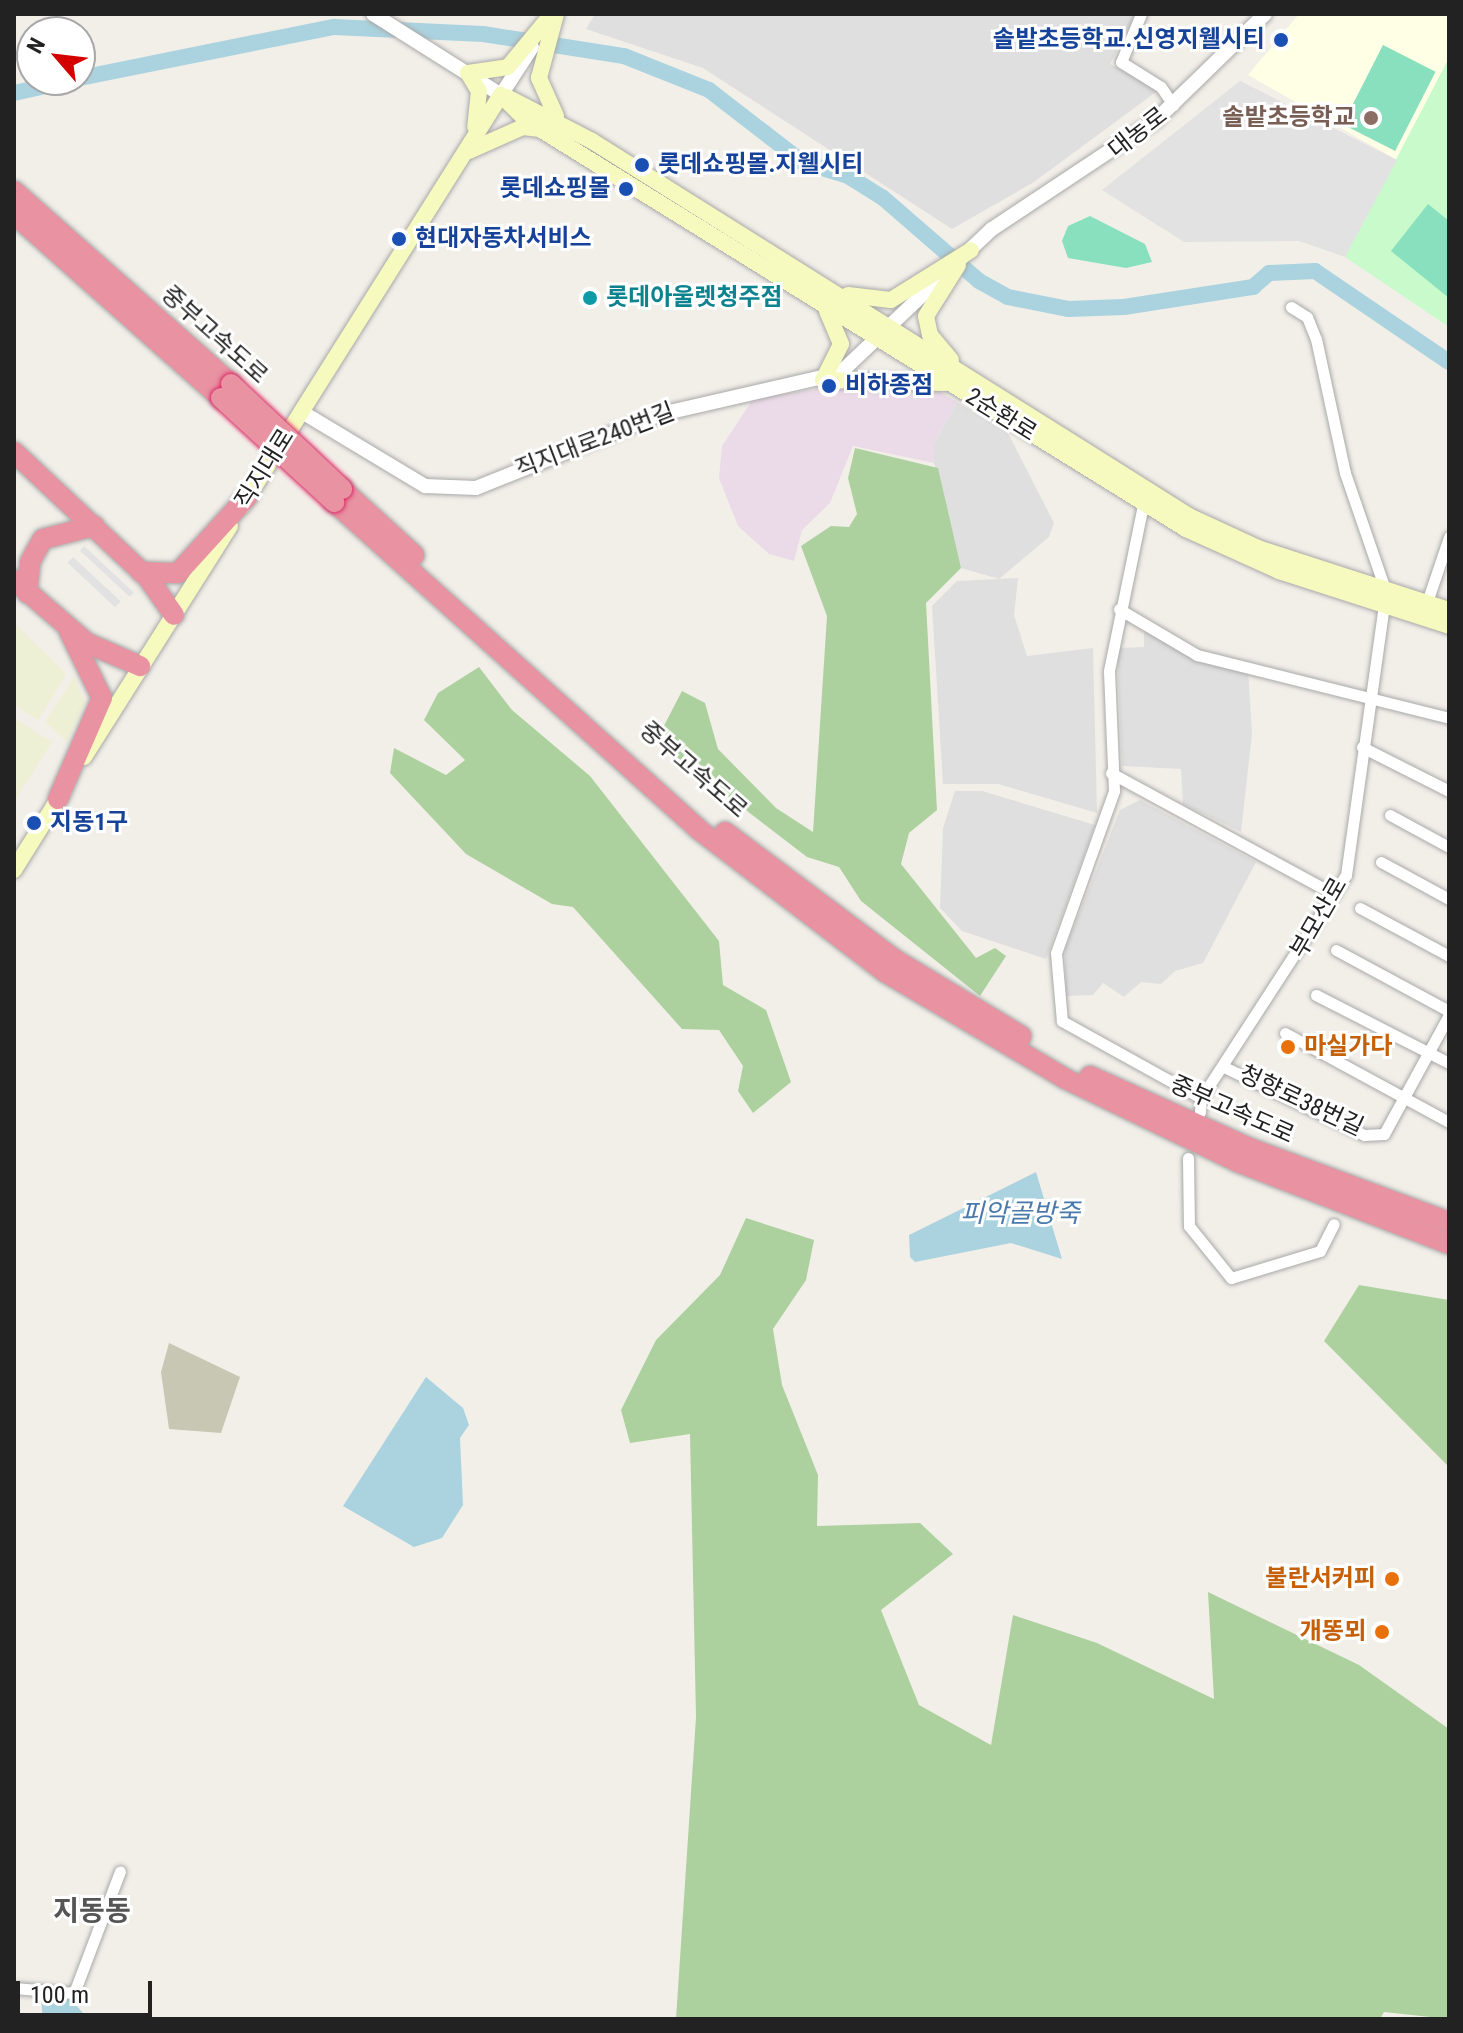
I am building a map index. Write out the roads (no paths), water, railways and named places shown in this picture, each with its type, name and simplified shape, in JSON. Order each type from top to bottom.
[{"type":"highway","name":"중부고속도로","points":[[14,191],[698,829],[885,972],[1104,1097],[1238,1162],[1449,1244]]},
{"type":"highway","name":"중부고속도로","points":[[14,214],[226,391]]},
{"type":"highway","points":[[14,452],[141,572],[174,615]]},
{"type":"highway","points":[[141,572],[178,573],[248,496]]},
{"type":"highway","name":"중부고속도로","points":[[338,496],[708,819],[894,959],[1070,1067],[1247,1147],[1449,1222]]},
{"type":"highway","points":[[94,526],[43,539],[21,586],[69,631],[115,661],[140,666]]},
{"type":"highway","points":[[58,799],[102,698],[69,631]]},
{"type":"main road","points":[[464,154],[480,101],[467,73],[499,71],[516,65],[553,14]]},
{"type":"main road","points":[[553,14],[552,32],[543,63],[541,94],[562,123]]},
{"type":"main road","name":"2순환로","points":[[501,95],[562,123],[793,266],[951,384],[1145,496],[1248,560],[1385,598],[1449,626]]},
{"type":"main road","name":"2순환로","points":[[501,95],[540,129],[818,300],[972,380],[1145,496]]},
{"type":"main road","name":"직지대로","points":[[14,870],[501,95]]},
{"type":"main road","points":[[464,154],[511,131],[540,129]]},
{"type":"main road","points":[[793,266],[873,301],[927,290],[971,250]]},
{"type":"main road","points":[[927,290],[926,316],[930,335],[972,380]]},
{"type":"main road","points":[[818,300],[840,332],[839,355],[823,380]]},
{"type":"main road","points":[[823,380],[849,373],[951,384]]},
{"type":"main road","name":"2순환로","points":[[1385,598],[1427,602],[1449,610]]},
{"type":"street","name":"2순환로","points":[[373,14],[501,95]]},
{"type":"street","points":[[1141,14],[1121,62],[1161,87],[1173,105]]},
{"type":"street","name":"대농로","points":[[971,250],[992,229],[1113,154],[1173,105],[1265,14]]},
{"type":"street","name":"직지대로","points":[[501,95],[516,65]]},
{"type":"street","points":[[849,373],[927,290]]},
{"type":"street","points":[[1291,307],[1307,317],[1316,339],[1345,473],[1385,598]]},
{"type":"street","name":"직지대로240번길","points":[[302,412],[425,486],[476,488],[661,414],[755,388],[823,380]]},
{"type":"street","points":[[1145,496],[1119,609],[1109,671],[1111,773],[1105,826],[1056,953],[1062,1021],[1201,1098],[1200,1112]]},
{"type":"street","points":[[1427,602],[1449,537]]},
{"type":"street","name":"부모산로","points":[[1201,1098],[1346,875],[1385,598]]},
{"type":"street","points":[[1119,609],[1197,655],[1449,718]]},
{"type":"street","points":[[1362,747],[1449,791]]},
{"type":"street","points":[[1111,773],[1334,894]]},
{"type":"street","points":[[1390,815],[1449,847]]},
{"type":"street","points":[[1381,862],[1449,899]]},
{"type":"street","points":[[1360,908],[1449,956]]},
{"type":"street","points":[[1336,950],[1449,1013],[1405,1097]]},
{"type":"street","points":[[1316,995],[1449,1063]]},
{"type":"street","points":[[1285,1033],[1449,1122]]},
{"type":"street","name":"청향로38번길","points":[[1224,1067],[1364,1135],[1384,1134],[1405,1097]]},
{"type":"street","points":[[1188,1158],[1189,1226],[1231,1278],[1320,1251],[1334,1224]]},
{"type":"street","points":[[14,1988],[74,1993],[120,1871]]},
{"type":"water","name":"피악골방죽","points":[[1036,1172],[1062,1259],[1011,1243],[915,1262],[910,1257],[909,1235]]},
{"type":"water","points":[[426,1377],[463,1408],[469,1425],[460,1438],[463,1505],[442,1538],[414,1547],[343,1506]]},
{"type":"water","points":[[55,1993],[69,1997],[88,2019],[43,2019],[41,1999]]},
{"type":"waterway","points":[[96,75],[334,27],[483,34],[624,56],[709,90],[802,162],[848,176],[882,197],[979,281],[1008,297],[1068,309],[1124,307],[1253,287],[1269,273],[1315,271],[1449,362]]},
{"type":"place","name":"솔밭초등학교.신영지웰시티","points":[[1281,40]]},
{"type":"place","name":"솔밭초등학교","points":[[1371,118]]},
{"type":"place","name":"롯데쇼핑몰.지웰시티","points":[[642,165]]},
{"type":"place","name":"롯데쇼핑몰","points":[[626,189]]},
{"type":"place","name":"현대자동차서비스","points":[[399,239]]},
{"type":"place","name":"롯데아울렛청주점","points":[[590,298]]},
{"type":"place","name":"비하종점","points":[[829,386]]},
{"type":"place","name":"지동1구","points":[[34,823]]},
{"type":"place","name":"마실가다","points":[[1288,1047]]},
{"type":"place","name":"불란서커피","points":[[1392,1579]]},
{"type":"place","name":"개똥뫼","points":[[1382,1632]]},
{"type":"district","name":"지동동","points":[[92,1911]]}]
